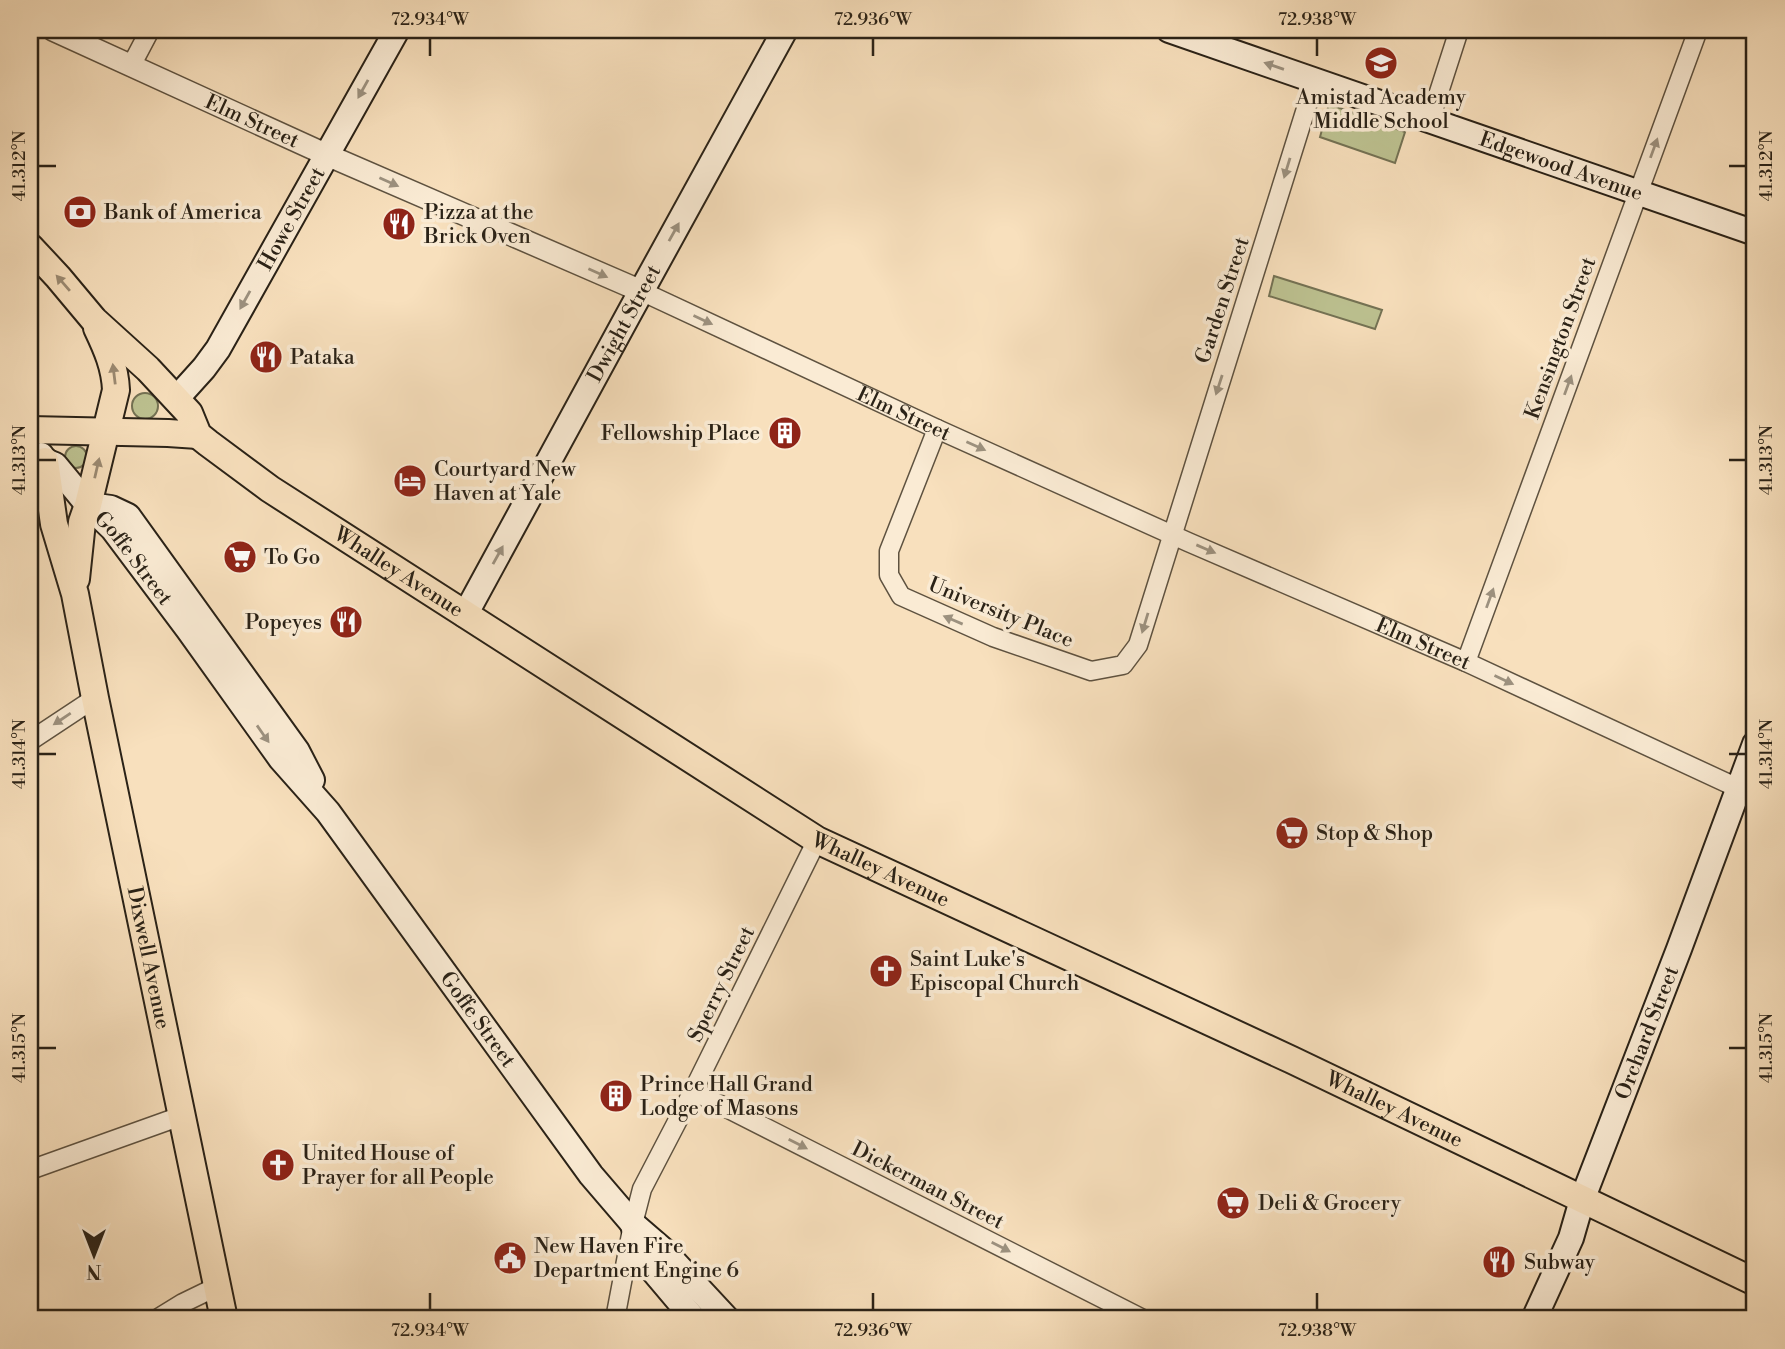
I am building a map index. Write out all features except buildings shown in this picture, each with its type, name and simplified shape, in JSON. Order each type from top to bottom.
[{"type":"main road","name":"Howe Street","points":[[176,399],[218,349],[397,30]]},
{"type":"main road","name":"Dwight Street","points":[[465,615],[785,30]]},
{"type":"main road","name":"Edgewood Avenue","points":[[1169,30],[1755,233]]},
{"type":"main road","points":[[30,247],[94,320]]},
{"type":"main road","name":"Whalley Avenue","points":[[94,320],[148,369],[189,413],[198,435],[270,489],[817,840],[1303,1065],[1755,1282]]},
{"type":"main road","name":"Dixwell Avenue","points":[[75,594],[82,522],[89,505],[116,390],[111,358],[94,320]]},
{"type":"main road","points":[[30,429],[198,435]]},
{"type":"main road","name":"Dixwell Avenue","points":[[30,429],[43,458],[54,524],[75,594],[224,1319]]},
{"type":"main road","name":"Goffe Street","points":[[43,458],[55,465],[113,528],[281,759],[328,812],[591,1175],[633,1224],[662,1249],[727,1319]]},
{"type":"main road","name":"Orchard Street","points":[[1534,1319],[1571,1238],[1582,1200],[1674,961],[1747,792],[1755,744]]},
{"type":"main road","name":"Goffe Street","points":[[633,1224],[645,1261],[694,1319]]},
{"type":"street","name":"Elm Street","points":[[53,30],[327,155],[640,291],[937,429],[1466,662],[1747,792]]},
{"type":"street","points":[[131,66],[150,30]]},
{"type":"street","points":[[1430,120],[1459,30]]},
{"type":"street","name":"Kensington Street","points":[[1466,662],[1698,30]]},
{"type":"street","name":"Garden Street","points":[[1172,534],[1315,80]]},
{"type":"street","name":"University Place","points":[[937,429],[889,551],[889,575],[901,596],[933,611],[993,637],[1091,671],[1123,665],[1138,645],[1172,534]]},
{"type":"street","points":[[30,741],[95,698]]},
{"type":"street","name":"Sperry Street","points":[[615,1319],[642,1189],[817,840]]},
{"type":"street","name":"Dickerman Street","points":[[693,1091],[1143,1319]]},
{"type":"street","points":[[30,1170],[181,1116]]},
{"type":"street","points":[[158,1319],[218,1286]]},
{"type":"green space","points":[[1329,104],[1405,132],[1395,163],[1320,137]]},
{"type":"green space","points":[[1274,276],[1382,310],[1375,329],[1269,296]]},
{"type":"green space","points":[[145,393],[154,397],[158,406],[154,415],[145,419],[136,415],[132,406],[136,397]]},
{"type":"green space","points":[[76,446],[84,449],[87,457],[84,465],[76,468],[68,465],[65,457],[68,449]]},
{"type":"place","name":"Amistad Academy Middle School","points":[[1381,63]]},
{"type":"place","name":"Bank of America","points":[[80,212]]},
{"type":"place","name":"Pizza at the Brick Oven","points":[[399,224]]},
{"type":"place","name":"Pataka","points":[[266,357]]},
{"type":"place","name":"Fellowship Place","points":[[785,433]]},
{"type":"place","name":"Courtyard New Haven at Yale","points":[[410,481]]},
{"type":"place","name":"To Go","points":[[240,557]]},
{"type":"place","name":"Popeyes","points":[[346,622]]},
{"type":"place","name":"Stop & Shop","points":[[1292,833]]},
{"type":"place","name":"Saint Luke's Episcopal Church","points":[[886,971]]},
{"type":"place","name":"Prince Hall Grand Lodge of Masons","points":[[616,1096]]},
{"type":"place","name":"United House of Prayer for all People","points":[[278,1165]]},
{"type":"place","name":"Deli & Grocery","points":[[1233,1203]]},
{"type":"place","name":"New Haven Fire Department Engine 6","points":[[510,1258]]},
{"type":"place","name":"Subway","points":[[1499,1262]]}]
